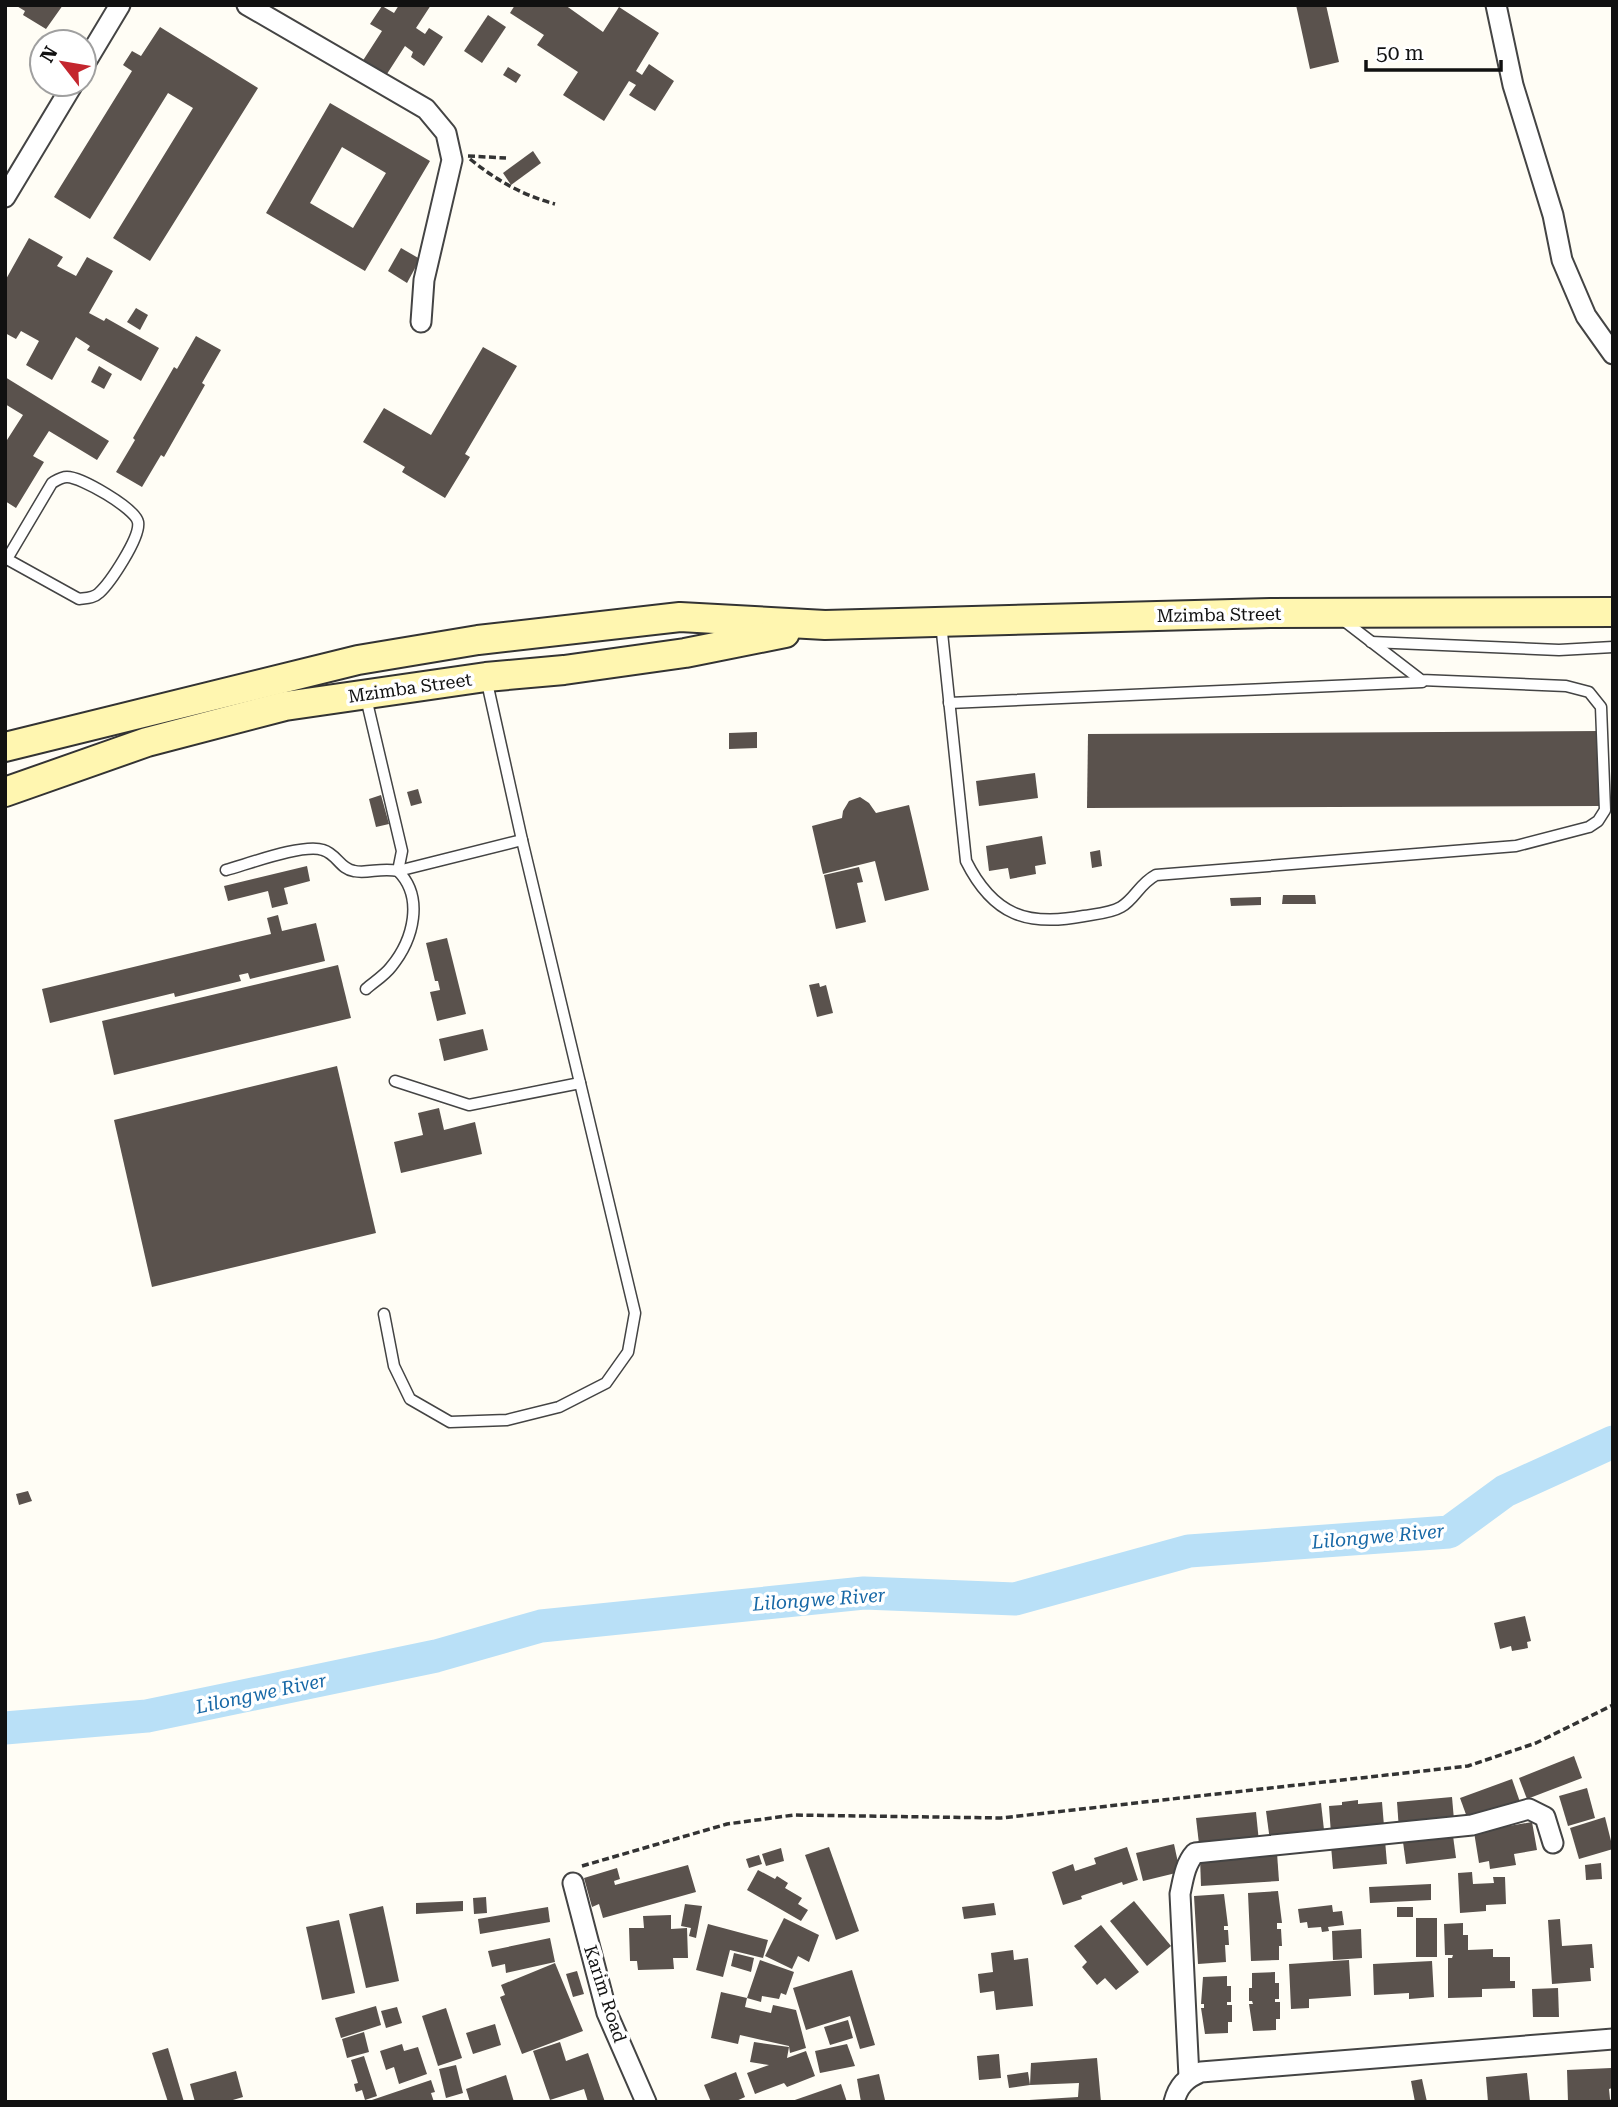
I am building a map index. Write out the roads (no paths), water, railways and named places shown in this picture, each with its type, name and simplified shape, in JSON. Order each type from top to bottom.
[{"type":"street","points":[[98,42],[120,5]]},
{"type":"street","points":[[247,5],[426,109],[446,133],[452,160],[424,280],[421,321]]},
{"type":"street","points":[[1496,5],[1513,85],[1553,215],[1562,260],[1586,316],[1613,354]]},
{"type":"street","points":[[5,198],[65,98]]},
{"type":"street","name":"Mzimba Street","points":[[5,747],[358,660],[478,640],[680,617],[825,625],[1333,612],[1613,612]]},
{"type":"street","name":"Mzimba Street","points":[[5,792],[146,743],[285,705],[685,653],[825,625]]},
{"type":"street","points":[[1189,2077],[1181,1894],[1184,1875],[1190,1858],[1195,1853],[1472,1825],[1529,1809],[1545,1817],[1553,1843]]},
{"type":"street","name":"Karim Road","points":[[573,1883],[607,2013],[646,2102]]},
{"type":"street","points":[[1174,2102],[1179,2087],[1189,2077],[1201,2072],[1613,2039]]},
{"type":"lane","points":[[63,476],[76,478],[132,510],[138,523],[136,537],[97,596],[79,599],[6,558],[52,483],[63,476]]},
{"type":"lane","points":[[1333,612],[1412,675],[1430,682]]},
{"type":"lane","points":[[941,622],[949,703],[966,861],[977,882],[992,899],[1011,913],[1034,920],[1062,920],[1118,909],[1129,901],[1145,881],[1156,875],[1516,846],[1589,827],[1598,821],[1605,810],[1601,707],[1590,692],[1566,686],[1430,682],[949,703]]},
{"type":"lane","points":[[1371,642],[1559,650],[1613,647]]},
{"type":"lane","points":[[384,1314],[394,1366],[410,1399],[450,1422],[507,1420],[559,1408],[606,1383],[628,1352],[635,1313],[522,840],[486,677]]},
{"type":"lane","points":[[365,694],[402,851],[398,871]]},
{"type":"lane","points":[[398,871],[522,840]]},
{"type":"lane","points":[[226,870],[307,848],[322,849],[334,855],[343,867],[355,872],[385,867],[398,871],[408,881],[414,899],[413,919],[407,942],[391,967],[366,989]]},
{"type":"lane","points":[[395,1081],[469,1105],[580,1083]]},
{"type":"waterway","name":"Lilongwe River","points":[[5,1728],[147,1716],[436,1656],[541,1626],[864,1593],[1015,1599],[1189,1551],[1449,1532],[1505,1491],[1613,1442]]}]
